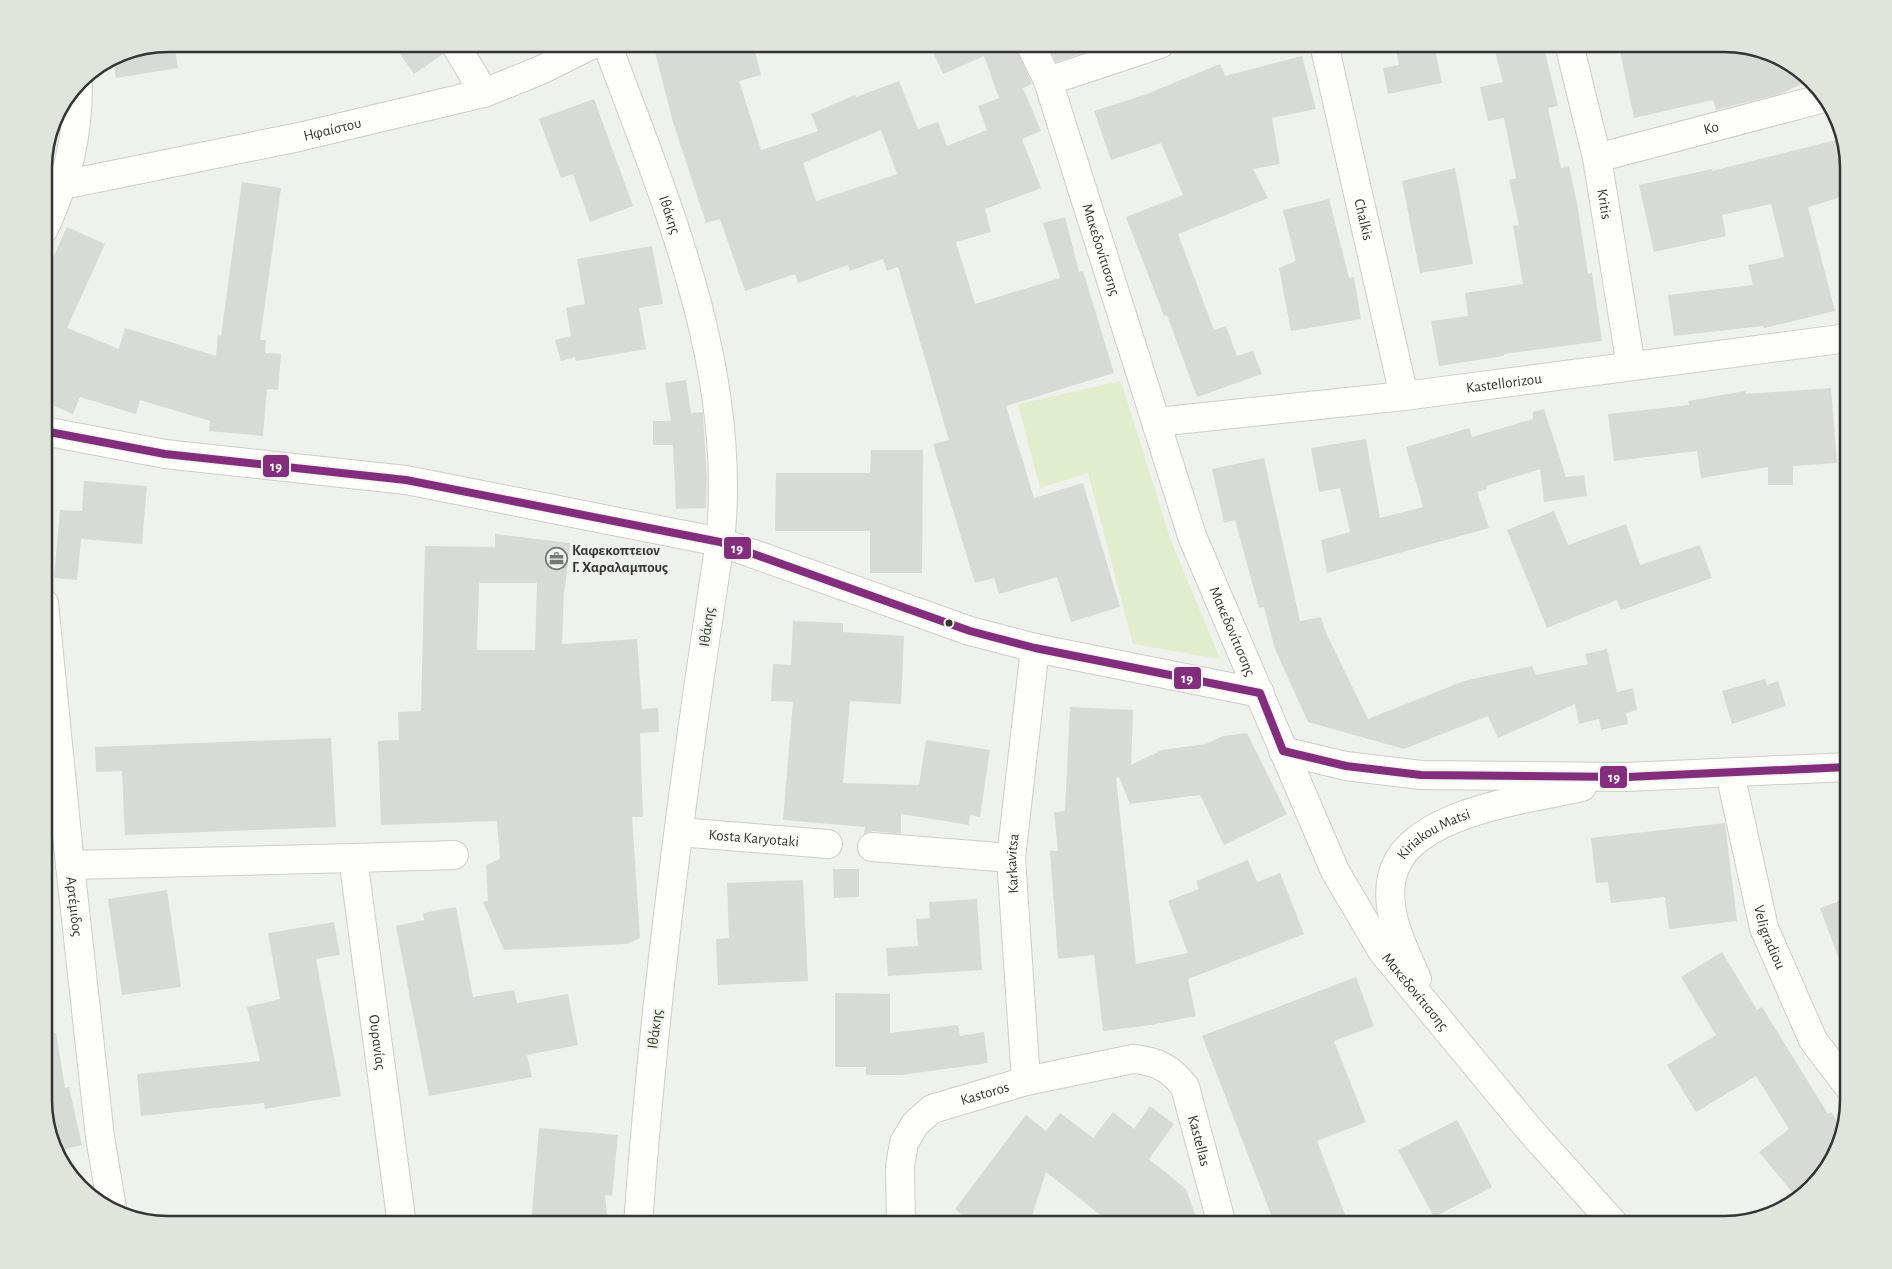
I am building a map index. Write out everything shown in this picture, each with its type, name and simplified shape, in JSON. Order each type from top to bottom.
[{"type":"street","points":[[460,52],[484,93]]},
{"type":"street","name":"Ηφαίστου","points":[[63,185],[299,137],[484,93],[541,70],[577,52]]},
{"type":"street","name":"Ιθάκης","points":[[610,52],[651,160],[696,296],[713,383],[724,460],[723,513],[720,542],[679,832],[646,1102],[639,1216]]},
{"type":"street","name":"Μακεδονίτισσης","points":[[1034,52],[1048,81],[1192,536],[1336,871],[1353,904],[1382,951],[1528,1129],[1607,1216]]},
{"type":"street","points":[[1048,81],[1136,52]]},
{"type":"street","name":"Chalkis","points":[[1326,52],[1404,396]]},
{"type":"street","name":"Kritis","points":[[1570,52],[1597,158],[1631,366]]},
{"type":"street","points":[[53,208],[63,185],[72,151],[78,112],[78,96]]},
{"type":"street","name":"Ko","points":[[1597,158],[1817,100]]},
{"type":"street","name":"Kastellorizou","points":[[1157,422],[1404,396],[1840,339]]},
{"type":"street","points":[[53,435],[166,454],[406,480],[720,542],[970,631],[1035,648],[1260,693]]},
{"type":"street","name":"Karkavitsa","points":[[1026,1081],[1011,858],[1035,648]]},
{"type":"street","name":"Αρτέμιδος","points":[[53,694],[100,1137],[111,1201]]},
{"type":"street","name":"Kiriakou Matsi","points":[[1283,751],[1346,766],[1421,775],[1627,777],[1840,767]]},
{"type":"street","name":"Veligradiou","points":[[1730,773],[1764,928],[1813,1040],[1840,1075]]},
{"type":"street","name":"Kiriakou Matsi","points":[[1431,1010],[1403,947],[1395,922],[1391,899],[1392,877],[1401,858],[1417,838],[1442,822],[1475,812],[1627,777]]},
{"type":"street","name":"Kosta Karyotaki","points":[[679,832],[828,844]]},
{"type":"street","points":[[872,847],[1011,858]]},
{"type":"street","points":[[70,865],[454,855]]},
{"type":"street","name":"Ουρανίας","points":[[353,858],[401,1216]]},
{"type":"street","name":"Kastoros","points":[[901,1216],[900,1166],[904,1144],[914,1124],[932,1109],[1026,1081],[1133,1059],[1148,1060],[1163,1066]]},
{"type":"street","name":"Kastellas","points":[[1163,1066],[1176,1075],[1185,1087],[1220,1216]]},
{"type":"green space","points":[[1121,381],[1171,541],[1220,659],[1133,644],[1088,473],[1040,488],[1018,404]]},
{"type":"building","points":[[175,52],[178,68],[116,78],[114,67],[124,61],[154,53]]},
{"type":"building","points":[[399,52],[442,52],[443,54],[414,74]]},
{"type":"building","points":[[655,52],[755,52],[761,75],[739,81],[761,150],[818,131],[811,114],[855,95],[856,97],[899,81],[918,129],[938,122],[947,146],[987,130],[978,106],[999,98],[984,56],[943,74],[933,52],[1018,52],[1032,84],[1023,88],[1041,131],[1022,139],[1041,188],[985,209],[991,232],[956,242],[975,304],[1060,278],[1043,223],[1065,217],[1079,272],[1083,271],[1114,373],[1006,406],[1034,498],[1083,483],[1120,607],[1071,622],[1057,577],[999,594],[994,578],[975,583],[933,444],[949,440],[898,267],[887,271],[883,259],[850,271],[848,265],[798,283],[795,274],[745,291],[720,219],[706,223],[673,122]],"holes":[[[881,130],[897,174],[816,201],[803,163]]]},
{"type":"building","points":[[1051,52],[1087,52],[1056,62]]},
{"type":"building","points":[[1397,52],[1436,52],[1442,83],[1388,94],[1383,68],[1399,65]]},
{"type":"building","points":[[1495,52],[1545,52],[1558,106],[1548,108],[1561,168],[1569,166],[1588,274],[1592,273],[1602,341],[1504,354],[1504,356],[1439,366],[1431,321],[1468,316],[1465,293],[1523,284],[1513,226],[1519,225],[1509,180],[1516,178],[1504,118],[1488,121],[1480,87],[1503,82]]},
{"type":"building","points":[[1620,52],[1738,53],[1775,65],[1803,84],[1783,93],[1716,110],[1713,100],[1634,118]]},
{"type":"building","points":[[1302,56],[1316,109],[1272,118],[1280,164],[1253,169],[1268,198],[1178,234],[1214,330],[1226,326],[1237,356],[1253,351],[1262,374],[1197,397],[1167,315],[1164,316],[1126,217],[1183,195],[1161,143],[1111,160],[1094,111],[1147,94],[1220,64],[1225,76]]},
{"type":"building","points":[[594,99],[633,206],[590,222],[573,174],[561,178],[539,119]]},
{"type":"building","points":[[1836,140],[1840,169],[1840,197],[1808,207],[1835,311],[1764,328],[1763,326],[1674,336],[1668,295],[1753,285],[1748,265],[1784,257],[1771,204],[1722,215],[1726,236],[1654,252],[1639,185],[1712,169],[1712,171]]},
{"type":"building","points":[[1455,168],[1473,264],[1420,273],[1402,181]]},
{"type":"building","points":[[242,182],[281,188],[260,340],[266,340],[265,353],[281,354],[278,390],[267,389],[263,436],[209,431],[210,421],[140,400],[136,414],[80,397],[73,414],[53,406],[53,257],[67,227],[105,244],[67,328],[119,349],[125,328],[216,356],[218,335],[221,336]]},
{"type":"building","points":[[1329,199],[1349,278],[1354,277],[1361,319],[1291,331],[1279,268],[1296,261],[1283,210]]},
{"type":"building","points":[[652,246],[663,304],[639,308],[646,349],[576,361],[575,357],[561,361],[555,340],[571,336],[566,308],[585,304],[577,259]]},
{"type":"building","points":[[686,380],[691,413],[703,412],[707,478],[706,508],[676,509],[673,445],[653,445],[653,421],[671,421],[665,383]]},
{"type":"building","points":[[1831,388],[1837,463],[1793,466],[1793,485],[1768,485],[1768,467],[1701,478],[1697,451],[1614,461],[1608,414],[1689,405],[1688,401],[1745,391],[1746,394]]},
{"type":"building","points":[[1544,409],[1566,477],[1584,475],[1587,496],[1544,502],[1540,469],[1486,486],[1487,489],[1477,492],[1489,528],[1327,573],[1321,540],[1350,532],[1340,488],[1319,492],[1311,448],[1366,439],[1380,518],[1423,507],[1406,447],[1469,428],[1472,437],[1533,419],[1533,412]]},
{"type":"building","points":[[871,450],[923,450],[922,573],[870,573],[870,531],[775,531],[776,473],[870,473]]},
{"type":"building","points":[[1264,458],[1300,621],[1321,617],[1326,633],[1368,719],[1464,681],[1532,666],[1536,675],[1588,664],[1585,654],[1607,649],[1617,692],[1633,688],[1637,710],[1626,713],[1628,724],[1601,730],[1599,719],[1579,724],[1575,704],[1498,738],[1488,716],[1404,749],[1308,722],[1275,649],[1264,607],[1259,608],[1235,520],[1224,523],[1212,469]]},
{"type":"building","points":[[84,481],[147,486],[142,544],[81,539],[77,580],[54,578],[60,510],[82,511]]},
{"type":"building","points":[[1554,511],[1568,545],[1626,524],[1640,565],[1700,545],[1712,578],[1621,610],[1617,600],[1547,628],[1507,530]]},
{"type":"building","points":[[495,534],[570,543],[564,588],[562,644],[637,639],[642,709],[658,708],[659,732],[640,733],[643,817],[632,817],[640,938],[627,944],[504,950],[483,902],[488,901],[486,865],[500,859],[497,821],[381,825],[378,741],[399,740],[398,712],[421,711],[425,546],[495,547]],"holes":[[[479,583],[537,583],[535,650],[477,650]]]},
{"type":"building","points":[[793,621],[843,623],[843,632],[904,636],[901,704],[850,701],[843,783],[919,785],[926,740],[990,750],[980,817],[970,815],[969,825],[901,814],[901,834],[873,831],[864,834],[865,827],[783,820],[793,702],[771,701],[773,664],[791,665]]},
{"type":"building","points":[[1765,679],[1767,685],[1778,681],[1786,706],[1732,724],[1722,691]]},
{"type":"building","points":[[1070,707],[1133,710],[1131,765],[1162,750],[1206,744],[1223,736],[1247,733],[1287,814],[1224,845],[1200,795],[1130,804],[1119,777],[1116,778],[1136,964],[1188,953],[1168,901],[1199,889],[1196,881],[1248,860],[1257,882],[1280,873],[1304,934],[1188,979],[1196,1016],[1151,1025],[1103,1031],[1094,955],[1058,959],[1050,851],[1058,851],[1054,812],[1065,811]]},
{"type":"building","points":[[331,738],[336,827],[125,835],[122,771],[96,772],[95,747]]},
{"type":"building","points":[[1725,823],[1737,921],[1669,929],[1665,897],[1611,903],[1608,882],[1596,883],[1591,838]]},
{"type":"building","points":[[833,869],[859,869],[859,897],[834,898]]},
{"type":"building","points":[[803,880],[808,981],[718,985],[716,939],[729,938],[727,883]]},
{"type":"building","points":[[167,890],[181,987],[122,995],[108,899]]},
{"type":"building","points":[[977,899],[982,970],[888,976],[886,948],[918,946],[916,919],[930,918],[929,902]]},
{"type":"building","points":[[1840,901],[1840,962],[1820,908]]},
{"type":"building","points":[[456,907],[473,997],[514,990],[517,1003],[568,994],[578,1045],[527,1055],[532,1077],[429,1096],[396,926],[424,920],[423,913]]},
{"type":"building","points":[[334,922],[340,955],[316,959],[341,1096],[265,1109],[264,1103],[141,1116],[137,1074],[260,1061],[247,1007],[280,999],[268,933]]},
{"type":"building","points":[[1722,952],[1757,1010],[1762,1007],[1828,1114],[1831,1112],[1837,1121],[1833,1138],[1820,1165],[1811,1177],[1793,1193],[1759,1152],[1789,1129],[1756,1076],[1696,1112],[1667,1065],[1716,1035],[1681,977]]},
{"type":"building","points":[[1356,977],[1374,1026],[1334,1041],[1366,1122],[1317,1141],[1346,1216],[1272,1216],[1202,1036]]},
{"type":"building","points":[[835,993],[890,994],[890,1033],[958,1025],[960,1036],[984,1032],[988,1063],[902,1075],[866,1075],[866,1067],[835,1067]]},
{"type":"building","points":[[53,1033],[56,1033],[65,1088],[69,1087],[82,1145],[64,1149],[55,1123],[53,1108]]},
{"type":"building","points":[[1150,1106],[1174,1124],[1149,1159],[1186,1189],[1196,1216],[1102,1216],[1046,1172],[1032,1216],[964,1216],[955,1209],[1026,1115],[1046,1131],[1060,1113],[1093,1138],[1113,1112],[1134,1129]]},
{"type":"building","points":[[1457,1120],[1492,1187],[1433,1216],[1398,1150]]},
{"type":"building","points":[[539,1128],[618,1135],[612,1196],[605,1195],[607,1216],[532,1216]]},
{"type":"transit line","name":"19","points":[[53,433],[165,454],[406,480],[720,542],[970,631],[1035,648],[1260,693],[1283,751],[1346,766],[1421,775],[1627,777],[1840,767]]},
{"type":"place","name":"Καφεκοπτειον Γ. Χαραλαμπους","points":[[556,559]]}]
